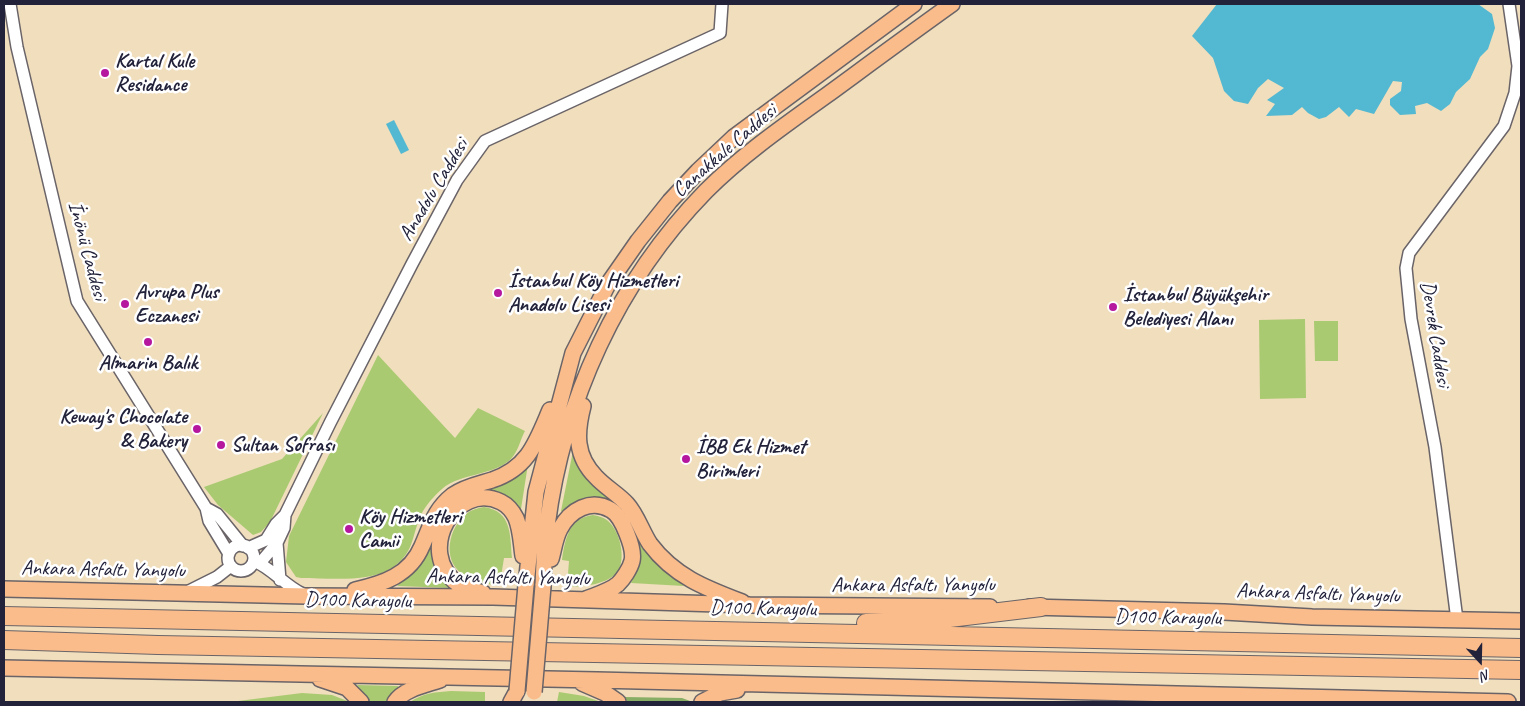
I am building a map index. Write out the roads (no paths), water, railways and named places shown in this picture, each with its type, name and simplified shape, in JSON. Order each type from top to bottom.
[{"type":"highway","points":[[736,631],[941,619],[1041,607]]},
{"type":"highway","name":"D100 Karayolu","points":[[4,616],[1521,648]]},
{"type":"highway","points":[[4,640],[158,645],[1521,670]]},
{"type":"main road","name":"Canakkale Caddesi","points":[[526,585],[536,492],[573,353],[600,300],[618,270],[670,201],[734,137],[914,4]]},
{"type":"main road","name":"Canakkale Caddesi","points":[[543,586],[547,527],[562,448],[586,374],[602,340],[644,266],[673,227],[706,191],[741,159],[952,4]]},
{"type":"main road","points":[[602,340],[579,428],[578,445],[582,460],[596,477],[629,506],[650,543],[667,564],[700,585],[750,605]]},
{"type":"main road","points":[[326,596],[371,587],[389,581],[407,569],[417,556],[437,511],[454,494],[506,474],[523,463],[542,428],[573,353]]},
{"type":"main road","points":[[493,597],[458,584],[444,568],[439,556],[440,535],[444,524],[454,511],[466,502],[479,498],[492,498],[506,504],[515,517],[521,536],[526,585],[514,698]]},
{"type":"main road","points":[[533,699],[543,586],[559,530],[566,520],[583,506],[595,504],[612,510],[626,532],[631,548],[632,561],[618,585],[580,601]]},
{"type":"main road","name":"Ankara Asfaltı Yanyolu","points":[[4,590],[306,596],[493,597],[750,605],[1041,607],[1224,612],[1312,617],[1521,621]]},
{"type":"main road","points":[[4,668],[1508,702]]},
{"type":"main road","points":[[4,672],[23,668]]},
{"type":"main road","points":[[305,674],[347,688],[361,702]]},
{"type":"main road","points":[[395,702],[406,692],[447,677]]},
{"type":"main road","points":[[568,680],[594,687],[618,702]]},
{"type":"main road","points":[[702,702],[720,693],[762,685]]},
{"type":"street","name":"İnönü Caddesi","points":[[10,4],[17,47],[77,301],[206,508],[210,521],[229,554]]},
{"type":"street","name":"Anadolu Caddesi","points":[[245,547],[266,540],[276,524],[285,515],[412,264],[457,180],[485,141],[720,32],[722,4]]},
{"type":"street","name":"Devrek Caddesi","points":[[1502,4],[1513,25]]},
{"type":"street","name":"Devrek Caddesi","points":[[1458,620],[1435,447],[1410,319],[1406,268],[1409,253],[1504,126],[1515,93],[1518,66],[1509,4]]},
{"type":"street","name":"İnönü Caddesi","points":[[206,508],[217,514],[245,547]]},
{"type":"street","name":"Anadolu Caddesi","points":[[280,580],[278,543],[284,528],[285,515]]},
{"type":"street","points":[[278,543],[257,562],[242,571],[237,571],[229,562],[229,554],[234,548],[245,547],[253,553],[257,562],[294,590],[306,596]]},
{"type":"street","points":[[184,594],[217,577],[231,566]]},
{"type":"water","points":[[1217,4],[1478,4],[1492,14],[1495,28],[1488,49],[1480,57],[1470,79],[1456,92],[1450,104],[1441,111],[1427,103],[1415,106],[1416,114],[1400,115],[1390,105],[1390,99],[1401,91],[1402,82],[1393,81],[1374,114],[1356,109],[1349,117],[1339,107],[1326,117],[1319,119],[1302,107],[1292,115],[1266,116],[1275,104],[1267,100],[1284,88],[1268,79],[1258,88],[1248,104],[1234,101],[1224,91],[1213,58],[1192,36]]},
{"type":"water","points":[[394,120],[409,150],[401,154],[386,124]]},
{"type":"place","name":"Kartal Kule Residance","points":[[105,73]]},
{"type":"place","name":"İstanbul Köy Hizmetleri Anadolu Lisesi","points":[[498,293]]},
{"type":"place","name":"Avrupa Plus Eczanesi","points":[[125,304]]},
{"type":"place","name":"İstanbul Büyükşehir Belediyesi Alanı","points":[[1113,307]]},
{"type":"place","name":"Almarin Balık","points":[[148,342]]},
{"type":"place","name":"Keway's Chocolate & Bakery","points":[[197,429]]},
{"type":"place","name":"Sultan Sofrası","points":[[221,445]]},
{"type":"place","name":"İBB Ek Hizmet Birimleri","points":[[686,459]]},
{"type":"place","name":"Köy Hizmetleri Camii","points":[[349,529]]}]
